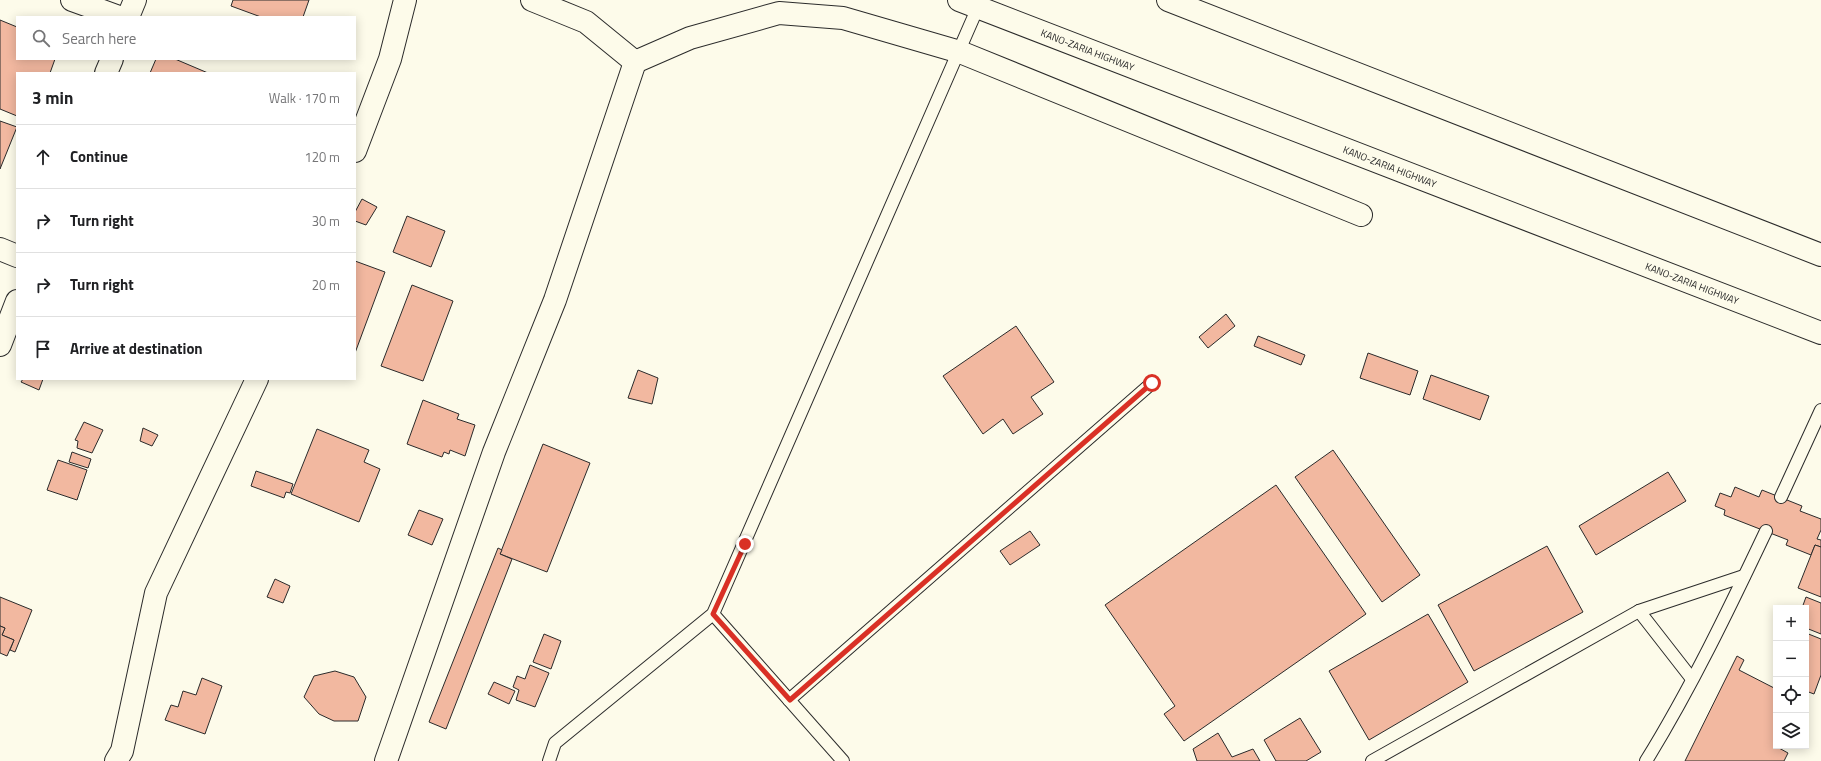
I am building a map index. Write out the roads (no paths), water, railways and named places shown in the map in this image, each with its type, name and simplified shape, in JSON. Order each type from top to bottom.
[{"type":"main road","points":[[72,0],[116,16]]},
{"type":"main road","points":[[128,16],[135,0]]},
{"type":"main road","points":[[356,149],[390,59],[405,0]]},
{"type":"main road","points":[[532,0],[586,22],[635,62]]},
{"type":"main road","points":[[1168,0],[1821,255]]},
{"type":"main road","name":"KANO-ZARIA HIGHWAY","points":[[968,4],[1821,333]]},
{"type":"main road","points":[[386,761],[494,452],[555,300],[635,62],[690,38],[779,13],[842,18],[960,52],[1361,215]]},
{"type":"main road","points":[[106,72],[112,60]]},
{"type":"main road","points":[[0,250],[16,256]]},
{"type":"main road","points":[[0,345],[16,304]]},
{"type":"main road","points":[[116,761],[122,751],[156,593],[257,380]]},
{"type":"lane","points":[[549,761],[555,743],[713,614],[960,52],[968,4]]},
{"type":"lane","points":[[790,700],[1152,383]]},
{"type":"lane","points":[[1781,497],[1821,410]]},
{"type":"lane","points":[[1646,761],[1668,725],[1692,679],[1766,531]]},
{"type":"lane","points":[[1372,761],[1639,611],[1744,576]]},
{"type":"lane","points":[[1639,611],[1692,679]]},
{"type":"lane","points":[[713,614],[843,761]]}]
